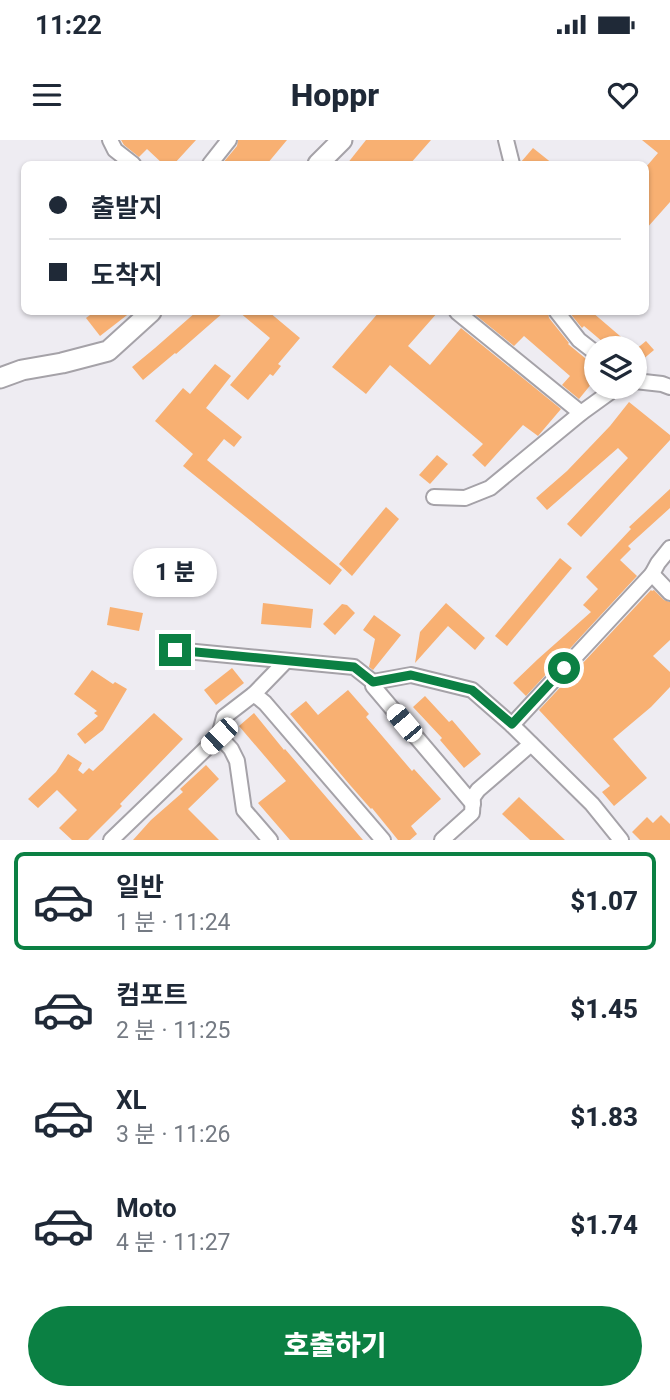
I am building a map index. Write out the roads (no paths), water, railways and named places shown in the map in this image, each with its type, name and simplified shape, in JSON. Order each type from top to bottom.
[{"type":"street","points":[[110,140],[115,150],[130,161]]},
{"type":"street","points":[[212,161],[229,140]]},
{"type":"street","points":[[321,161],[342,140]]},
{"type":"street","points":[[506,140],[511,161]]},
{"type":"street","points":[[0,378],[22,370],[108,351],[147,315]]},
{"type":"street","points":[[461,315],[581,413]]},
{"type":"street","points":[[559,315],[584,344]]},
{"type":"street","points":[[647,382],[670,387]]},
{"type":"street","points":[[434,497],[465,498],[490,488],[600,399]]},
{"type":"street","points":[[512,724],[652,574],[657,563],[670,548]]},
{"type":"street","points":[[652,574],[670,593]]},
{"type":"street","points":[[175,650],[354,667],[373,682],[373,686],[473,804]]},
{"type":"street","points":[[111,840],[219,736],[224,717],[254,694],[286,661]]},
{"type":"street","points":[[373,682],[411,675],[472,690],[512,724],[592,804],[621,840]]},
{"type":"street","points":[[254,694],[265,703],[383,840]]},
{"type":"street","points":[[219,736],[231,749],[237,761],[244,810],[270,840]]},
{"type":"street","points":[[442,840],[472,813],[473,797],[478,790],[531,744]]}]
